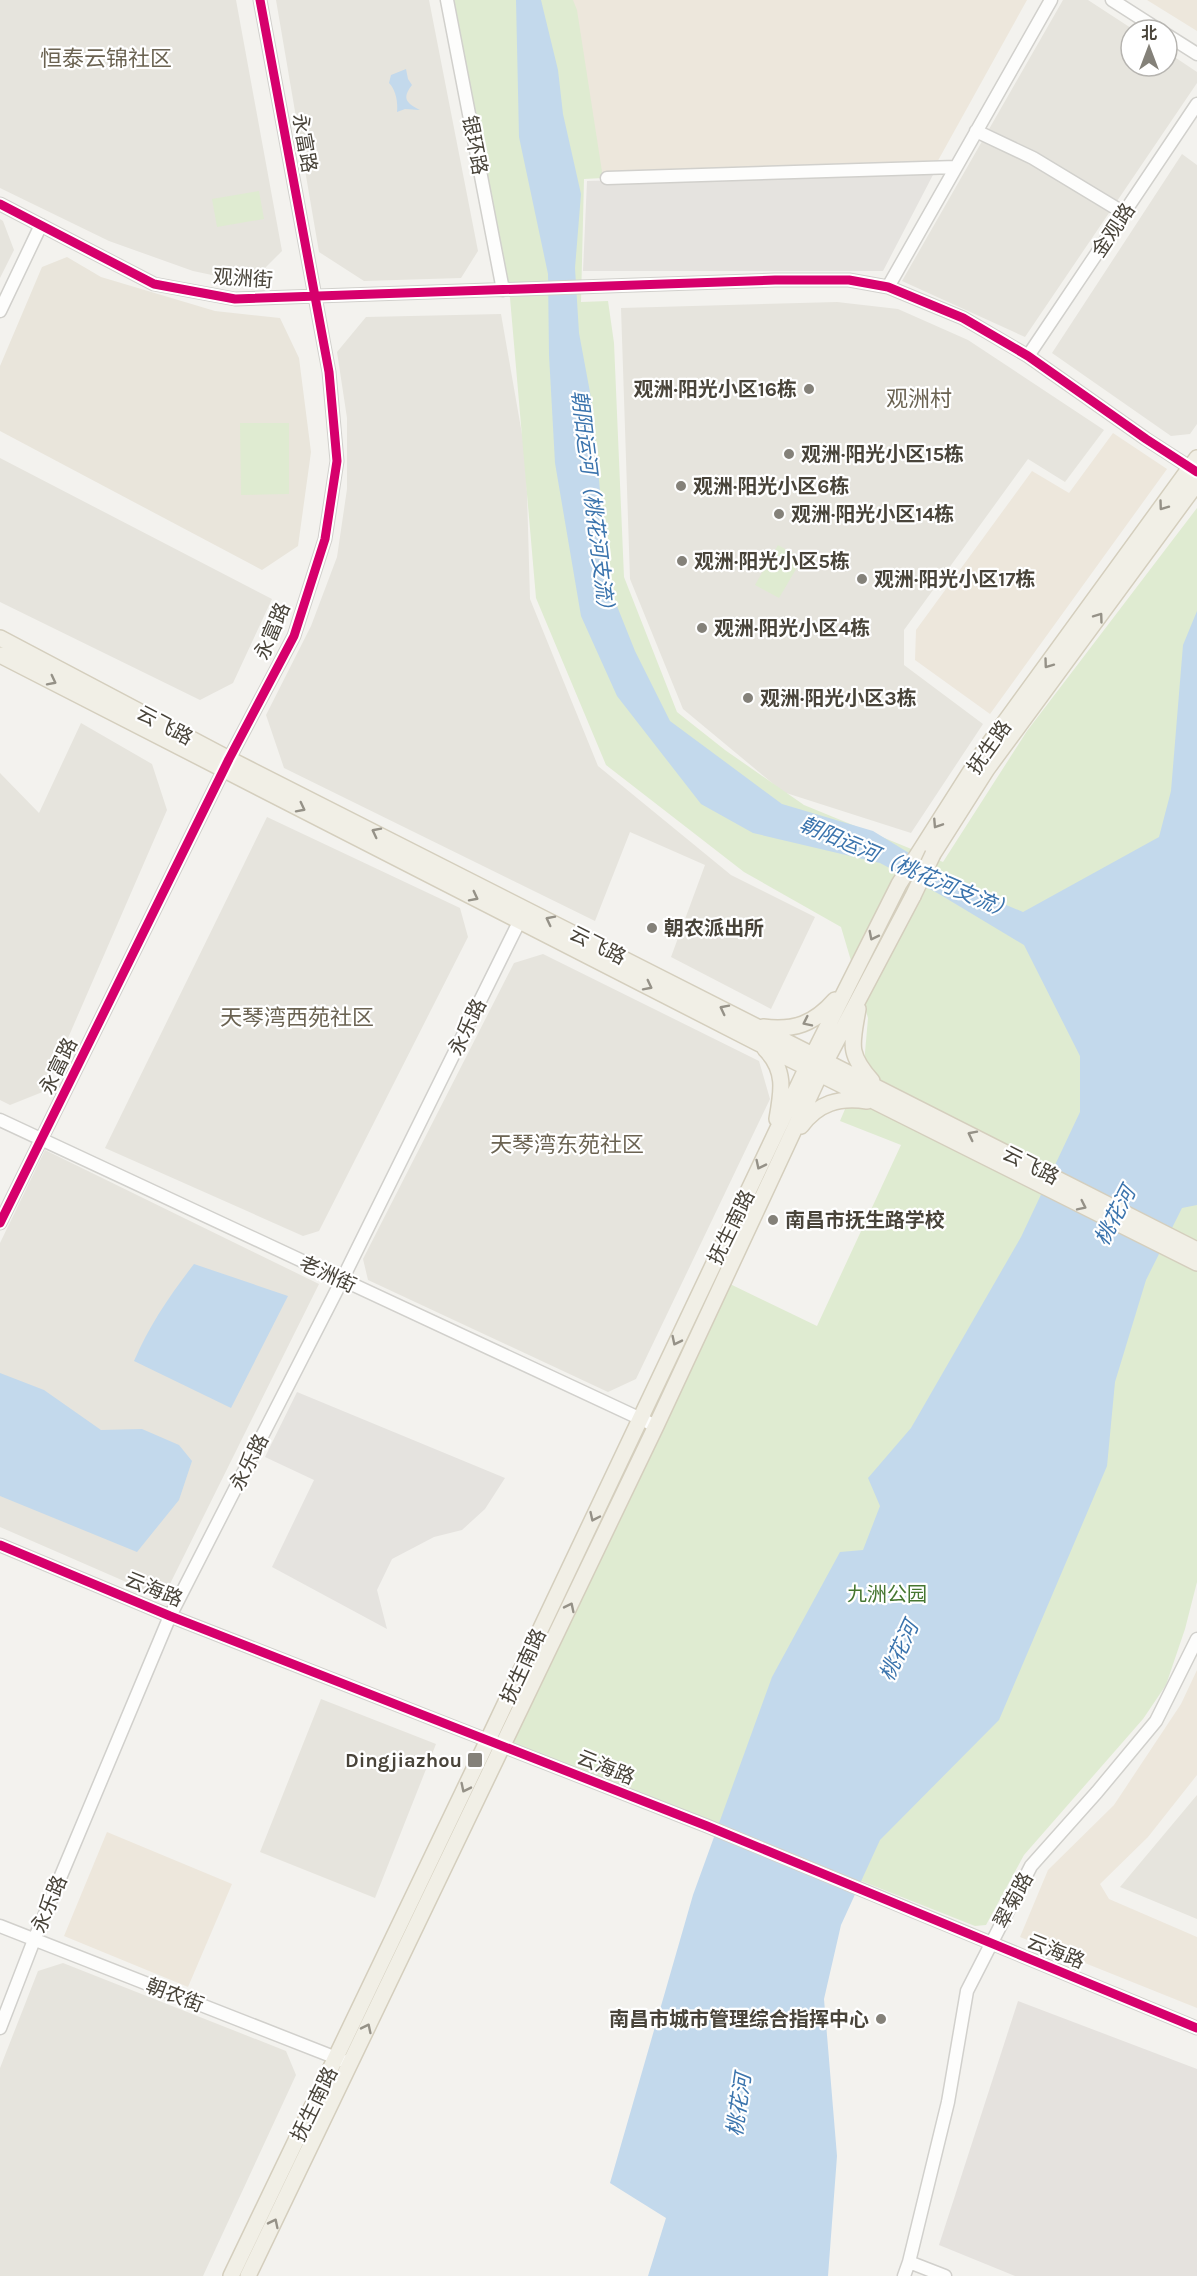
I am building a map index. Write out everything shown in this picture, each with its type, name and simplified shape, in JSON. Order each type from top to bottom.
[{"type":"main road","name":"抚生路","points":[[816,1064],[853,993],[913,896],[928,849],[981,756],[1195,466]]},
{"type":"main road","name":"抚生路","points":[[853,993],[899,884],[928,849],[1197,483]]},
{"type":"main road","name":"云飞路","points":[[0,638],[226,764]]},
{"type":"main road","name":"云飞路","points":[[0,655],[226,764],[523,914],[757,1026],[816,1064],[1043,1172],[1176,1246],[1197,1263]]},
{"type":"main road","name":"云飞路","points":[[523,914],[758,1043],[816,1064]]},
{"type":"main road","points":[[757,1026],[776,1029],[796,1027],[853,993]]},
{"type":"main road","points":[[780,1141],[810,1113],[824,1105],[877,1095],[853,1056],[853,993]]},
{"type":"main road","points":[[758,1043],[773,1058],[780,1074],[780,1141]]},
{"type":"main road","name":"抚生南路","points":[[231,2276],[343,2061],[496,1743],[656,1426],[816,1064]]},
{"type":"main road","name":"云飞路","points":[[877,1095],[1030,1180],[1176,1246],[1197,1250]]},
{"type":"main road","name":"抚生南路","points":[[496,1743],[639,1419],[780,1141]]},
{"type":"main road","name":"抚生南路","points":[[249,2276],[343,2061]]},
{"type":"street","name":"永富路","points":[[0,1223],[226,764],[294,636],[325,538],[337,461],[329,372],[261,0]]},
{"type":"street","name":"银环路","points":[[447,0],[503,290]]},
{"type":"street","points":[[888,287],[1051,0]]},
{"type":"street","points":[[1112,0],[1140,18]]},
{"type":"street","points":[[1179,43],[1197,54]]},
{"type":"street","name":"金观路","points":[[1028,356],[1197,104]]},
{"type":"street","points":[[976,131],[1033,158],[1124,213]]},
{"type":"street","points":[[607,178],[956,167]]},
{"type":"street","name":"观洲街","points":[[0,204],[154,284],[235,299],[315,298],[775,280],[849,280],[888,287],[963,318],[1028,356],[1195,466]]},
{"type":"street","points":[[0,311],[41,225]]},
{"type":"street","name":"永乐路","points":[[0,2028],[34,1940],[170,1616],[342,1280],[523,914]]},
{"type":"street","name":"老洲街","points":[[0,1120],[656,1426]]},
{"type":"street","name":"云海路","points":[[0,1545],[170,1616],[707,1826],[1197,2028]]},
{"type":"street","name":"翠菊路","points":[[904,2276],[948,2102],[968,1991],[1030,1866],[1097,1792],[1156,1721],[1197,1639]]},
{"type":"street","name":"朝农街","points":[[0,1926],[343,2061]]},
{"type":"street","points":[[909,2262],[945,2276]]},
{"type":"shaded area","points":[[0,0],[236,0],[282,251],[250,283],[193,271],[109,241],[0,188]]},
{"type":"shaded area","points":[[276,0],[429,0],[478,251],[461,278],[364,281],[319,252]]},
{"type":"shaded area","points":[[557,0],[1027,0],[935,166],[585,176]]},
{"type":"shaded area","points":[[1063,0],[1088,0],[1119,20],[1119,78],[1179,78],[1179,60],[1197,72],[1197,83],[1025,337],[902,281]]},
{"type":"shaded area","points":[[1147,0],[1197,0],[1197,31]]},
{"type":"shaded area","points":[[1182,154],[1197,165],[1197,424],[1190,434],[1171,436],[1052,353]]},
{"type":"shaded area","points":[[935,171],[883,271],[583,271],[587,181]]},
{"type":"shaded area","points":[[0,219],[3,221],[14,250],[0,278]]},
{"type":"shaded area","points":[[67,257],[101,277],[215,311],[280,318],[299,358],[311,452],[298,546],[262,570],[0,431],[0,366],[42,267]]},
{"type":"shaded area","points":[[837,302],[898,309],[968,340],[1104,430],[1065,482],[1028,459],[904,630],[904,665],[983,724],[911,833],[783,792],[683,709],[630,579],[621,308]]},
{"type":"shaded area","points":[[501,314],[526,457],[530,599],[598,766],[731,875],[815,917],[771,1009],[671,957],[705,865],[630,832],[595,921],[284,768],[266,715],[311,626],[337,557],[347,489],[347,418],[337,352],[366,317]]},
{"type":"shaded area","points":[[1113,433],[1167,469],[990,714],[915,660],[916,630],[1032,471],[1069,493]]},
{"type":"shaded area","points":[[0,458],[272,599],[233,683],[200,700],[0,602]]},
{"type":"shaded area","points":[[81,723],[152,764],[167,810],[45,1091],[10,1105],[0,1100],[0,773],[39,813]]},
{"type":"shaded area","points":[[267,817],[460,908],[468,937],[319,1231],[303,1236],[105,1148]]},
{"type":"shaded area","points":[[543,954],[759,1061],[770,1099],[636,1379],[608,1392],[368,1280],[363,1259],[514,963]]},
{"type":"shaded area","points":[[45,1150],[319,1284],[163,1598],[0,1527],[0,1243]]},
{"type":"shaded area","points":[[297,1392],[505,1478],[485,1509],[462,1530],[434,1537],[392,1559],[377,1590],[387,1629],[272,1567],[314,1480],[265,1457]]},
{"type":"shaded area","points":[[1197,1670],[1197,1775],[1148,1837],[1100,1884],[1109,1899],[1197,1937],[1197,2008],[1020,1937],[1048,1870],[1114,1805],[1181,1704]]},
{"type":"shaded area","points":[[321,1699],[436,1744],[375,1898],[260,1852]]},
{"type":"shaded area","points":[[1197,1795],[1197,1919],[1120,1887]]},
{"type":"shaded area","points":[[107,1832],[232,1884],[188,1987],[64,1936]]},
{"type":"shaded area","points":[[63,1963],[286,2051],[296,2075],[203,2276],[0,2276],[0,2068],[38,1971]]},
{"type":"shaded area","points":[[1018,2001],[1197,2069],[1197,2276],[1015,2276],[939,2245]]},
{"type":"green space","name":"九洲公园","points":[[454,0],[573,0],[577,10],[603,178],[584,179],[581,302],[608,301],[614,343],[624,577],[677,712],[725,750],[804,805],[943,862],[1027,731],[1197,508],[1197,1582],[1185,1629],[1166,1685],[1143,1719],[1024,1855],[986,1925],[975,1926],[510,1742],[730,1284],[817,1326],[901,1145],[840,1121],[864,1064],[868,1018],[841,927],[744,872],[606,765],[536,598],[510,298]]},
{"type":"green space","points":[[259,191],[264,219],[217,227],[212,199]]},
{"type":"green space","points":[[240,423],[289,423],[289,494],[241,495]]},
{"type":"green space","points":[[778,545],[802,559],[779,598],[755,585]]},
{"type":"water","points":[[516,0],[541,0],[558,70],[563,114],[581,194],[575,268],[579,333],[592,403],[602,513],[613,596],[635,651],[670,721],[782,804],[873,831],[968,889],[1023,912],[1159,837],[1171,791],[1183,645],[1197,611],[1197,1205],[1182,1208],[1146,1280],[1115,1382],[1107,1466],[999,1720],[880,1840],[841,1925],[824,1999],[837,2156],[828,2276],[648,2276],[666,2218],[610,2183],[693,1895],[772,1677],[840,1552],[863,1550],[880,1506],[868,1478],[911,1428],[1021,1237],[1080,1112],[1080,1056],[1024,945],[939,894],[880,863],[753,833],[701,804],[617,696],[581,616],[555,463],[549,355],[548,274],[519,137]]},
{"type":"water","points":[[406,69],[412,85],[406,97],[407,100],[420,110],[405,109],[397,112],[396,96],[389,83],[391,75]]},
{"type":"water","points":[[194,1264],[288,1296],[231,1408],[134,1361],[146,1335]]},
{"type":"water","points":[[0,1373],[44,1390],[101,1430],[142,1429],[179,1445],[192,1461],[179,1500],[137,1552],[0,1496]]},
{"type":"cycle path","points":[[0,1223],[229,759],[294,636],[325,539],[337,461],[329,372],[260,0]]},
{"type":"cycle path","points":[[0,204],[154,284],[235,299],[775,280],[849,280],[888,287],[963,318],[1028,356],[1197,472]]},
{"type":"cycle path","points":[[0,1545],[170,1616],[707,1826],[1197,2028]]},
{"type":"place","name":"观洲·阳光小区16栋","points":[[809,389]]},
{"type":"place","name":"观洲·阳光小区15栋","points":[[789,454]]},
{"type":"place","name":"观洲·阳光小区6栋","points":[[681,486]]},
{"type":"place","name":"观洲·阳光小区14栋","points":[[779,514]]},
{"type":"place","name":"观洲·阳光小区5栋","points":[[682,561]]},
{"type":"place","name":"观洲·阳光小区17栋","points":[[862,579]]},
{"type":"place","name":"观洲·阳光小区4栋","points":[[702,628]]},
{"type":"place","name":"观洲·阳光小区3栋","points":[[748,698]]},
{"type":"place","name":"朝农派出所","points":[[652,928]]},
{"type":"place","name":"南昌市抚生路学校","points":[[773,1220]]},
{"type":"place","name":"Dingjiazhou","points":[[475,1760]]},
{"type":"place","name":"南昌市城市管理综合指挥中心","points":[[881,2019]]},
{"type":"district","name":"恒泰云锦社区","points":[[106,58]]},
{"type":"district","name":"观洲村","points":[[919,398]]},
{"type":"district","name":"天琴湾西苑社区","points":[[297,1017]]},
{"type":"district","name":"天琴湾东苑社区","points":[[567,1144]]},
{"type":"water label","name":"朝阳运河（桃花河支流）","points":[[593,505]]},
{"type":"water label","name":"朝阳运河（桃花河支流）","points":[[907,868]]},
{"type":"water label","name":"桃花河","points":[[1115,1216]]},
{"type":"water label","name":"桃花河","points":[[899,1651]]},
{"type":"water label","name":"桃花河","points":[[739,2105]]}]
